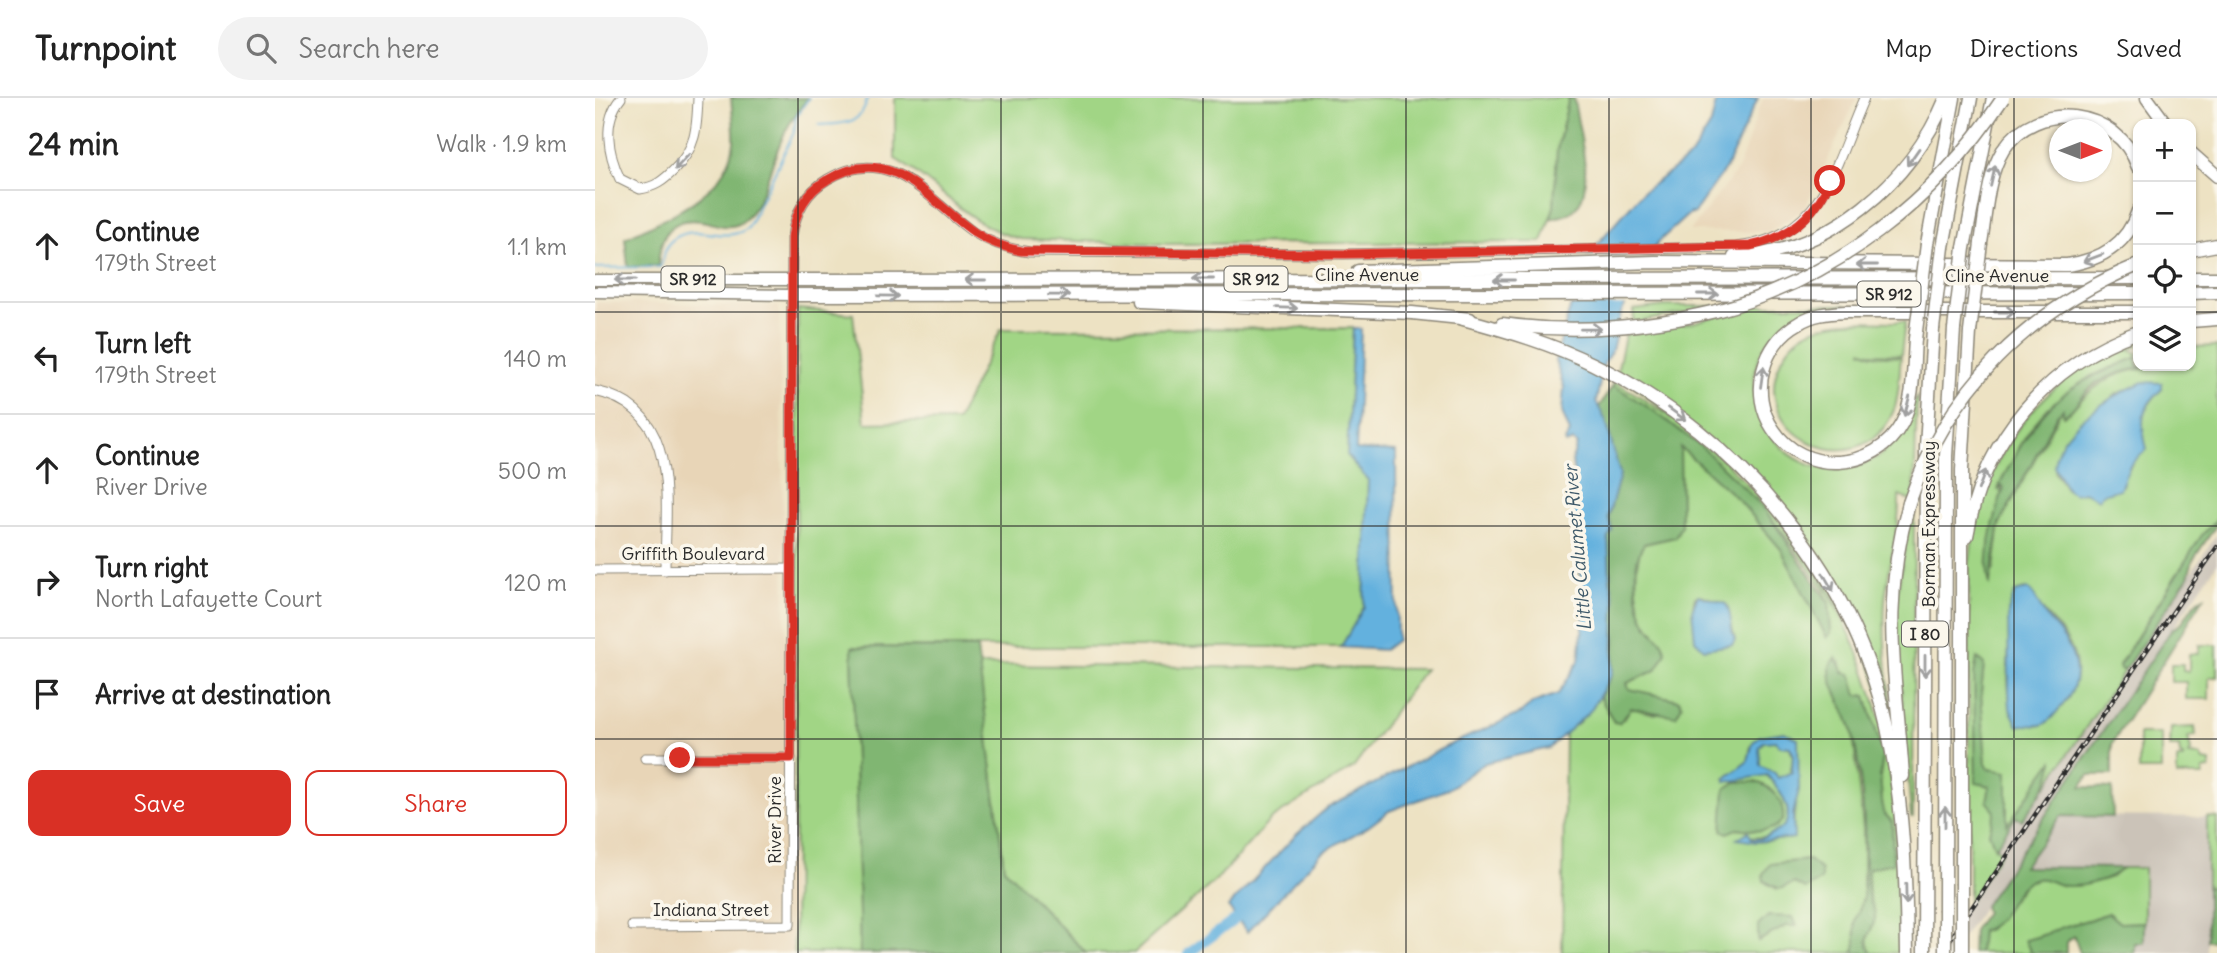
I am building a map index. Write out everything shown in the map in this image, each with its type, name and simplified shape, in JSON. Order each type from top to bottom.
[{"type":"highway","points":[[1679,262],[1771,252],[1801,243],[1849,217],[1882,192],[1906,167],[1929,134],[1946,98]]},
{"type":"highway","points":[[1954,98],[1927,244],[1918,312],[1915,339],[1906,412],[1896,431],[1880,448],[1846,462],[1820,461],[1796,452],[1773,430],[1762,401],[1764,366],[1776,341],[1786,331],[1811,317],[1845,312],[1918,312],[2133,312]]},
{"type":"highway","name":"Borman Expressway","points":[[1924,947],[1926,447],[1933,329],[1943,247],[1971,98]]},
{"type":"highway","name":"Borman Expressway","points":[[1945,953],[1947,456],[1954,329],[1964,248],[1993,98]]},
{"type":"highway","points":[[1097,295],[1135,302],[1412,313],[1545,328],[1637,326],[1716,311],[1800,280],[1882,230],[1949,169],[2003,98]]},
{"type":"highway","points":[[2147,98],[2162,119]]},
{"type":"highway","points":[[1962,953],[1963,410],[1981,243],[1997,162],[2010,140],[2033,122],[2060,115],[2092,119],[2122,138],[2133,158]]},
{"type":"highway","points":[[2196,157],[2217,176]]},
{"type":"highway","points":[[1274,279],[1354,272],[1580,263],[2067,265],[2085,262],[2115,248],[2127,235],[2133,222]]},
{"type":"highway","points":[[2196,249],[2217,245]]},
{"type":"highway","points":[[1907,953],[1905,805],[1893,674],[1891,604],[1894,570],[1909,503],[1933,449],[1954,411],[2010,344],[2064,301],[2133,267]]},
{"type":"highway","name":"Cline Avenue","points":[[792,280],[2133,278]]},
{"type":"highway","points":[[2196,278],[2217,278]]},
{"type":"highway","points":[[2196,293],[2217,292]]},
{"type":"highway","name":"Cline Avenue","points":[[792,295],[2133,293]]},
{"type":"highway","points":[[2196,312],[2217,312]]},
{"type":"highway","points":[[2196,320],[2217,318]]},
{"type":"highway","points":[[1463,319],[1542,343],[1619,378],[1679,415],[1732,459],[1788,521],[1830,585],[1866,659],[1882,709],[1896,776],[1905,868]]},
{"type":"highway","points":[[1962,595],[1967,541],[1977,493],[1999,444],[2016,419],[2050,383],[2085,356],[2133,334]]},
{"type":"main road","name":"Cline Avenue","points":[[595,280],[792,280]]},
{"type":"main road","name":"Cline Avenue","points":[[595,292],[792,295]]},
{"type":"street","points":[[621,98],[609,121],[608,133],[620,179],[640,189],[662,181],[688,156],[697,133],[698,98]]},
{"type":"street","name":"River Drive","points":[[790,925],[792,232],[805,200],[831,177],[867,168],[904,177],[975,233],[996,244],[1022,251],[1345,254],[1750,246],[1793,228],[1811,213],[1825,193],[1864,98]]},
{"type":"street","points":[[595,391],[615,398],[633,409],[652,429],[660,446],[665,466],[665,570]]},
{"type":"street","name":"Griffith Boulevard","points":[[595,570],[791,569]]},
{"type":"street","points":[[645,758],[791,758]]},
{"type":"street","name":"Indiana Street","points":[[632,926],[790,925]]},
{"type":"shaded area","points":[[1763,98],[1857,98],[1804,209],[1769,232],[1690,231],[1738,169]]},
{"type":"shaded area","points":[[595,302],[779,306],[792,953],[595,953]]},
{"type":"shaded area","points":[[2217,534],[2217,564],[1952,953],[1937,953],[2000,853],[1995,848],[2017,816],[2023,820]]},
{"type":"shaded area","points":[[2061,816],[2207,817],[2207,953],[2135,953],[2135,943],[2144,943],[2022,868]]},
{"type":"green space","points":[[731,98],[808,98],[784,133],[754,209],[739,224],[731,226],[695,220],[676,224],[661,244],[658,266],[628,267],[625,238],[676,213],[708,190],[720,177],[729,161],[734,142]]},
{"type":"green space","points":[[895,98],[1569,98],[1557,150],[1554,207],[1542,242],[1167,244],[1021,239],[986,225],[895,159]]},
{"type":"green space","points":[[1569,98],[1574,98],[1582,141],[1584,190],[1580,203],[1571,212],[1550,219],[1554,207],[1557,150]]},
{"type":"green space","points":[[1754,305],[1847,305],[1795,317],[1764,347],[1755,376],[1757,405],[1769,432],[1789,453],[1815,466],[1845,469],[1877,457],[1891,444],[1917,397],[1914,502],[1899,496],[1898,521],[1885,601],[1885,652],[1894,736],[1866,651],[1772,497],[1617,372],[1625,336],[1632,332],[1695,322]]},
{"type":"green space","points":[[1665,306],[1714,307],[1633,323],[1634,310]]},
{"type":"green space","points":[[798,309],[853,314],[865,423],[957,421],[1001,329],[1353,328],[1347,456],[1368,480],[1364,607],[1341,647],[852,647],[860,953],[794,953]]},
{"type":"green space","points":[[1905,322],[1901,355],[1873,354],[1861,350],[1872,355],[1901,357],[1896,404],[1877,435],[1856,447],[1832,449],[1810,442],[1790,428],[1778,408],[1774,384],[1783,357],[1796,340],[1809,331],[1836,323]]},
{"type":"green space","points":[[2133,340],[2133,348],[2129,350],[2133,351],[2133,359],[2091,376],[2048,408],[2019,446],[2002,486],[1988,573],[1994,570],[2000,523],[2063,407],[2069,413],[2096,387],[2123,373],[2133,370],[2196,371],[2196,347],[2217,346],[2217,519],[2202,535],[2119,665],[2124,671],[2045,788],[2053,761],[2007,826],[2007,772],[1988,769],[1986,764],[1981,693],[1984,664],[1977,659],[1974,675],[1976,782],[1990,786],[1995,809],[1991,837],[1995,847],[2001,852],[1969,902],[1969,566],[1975,526],[2000,457],[2019,426],[2070,376],[2102,355]],"holes":[[[2153,383],[2162,389],[2144,413],[2141,427],[2145,441],[2122,486],[2101,494],[2067,490],[2055,472],[2063,440],[2083,420],[2118,393]],[[2024,589],[2033,593],[2041,608],[2068,642],[2076,669],[2075,682],[2063,705],[2038,726],[2017,722],[2012,710],[2008,677],[2015,592]]]},
{"type":"green space","points":[[2133,359],[2133,370],[2100,381],[2086,392],[2067,414],[2063,416],[2063,409],[2057,415],[2000,523],[1990,584],[1989,550],[2004,488],[2002,486],[1998,491],[2003,478],[2026,437],[2051,405],[2097,375]]},
{"type":"green space","points":[[1614,381],[1661,411],[1705,444],[1745,482],[1814,568],[1841,616],[1863,667],[1880,720],[1887,756],[1899,867],[1896,879],[1900,953],[1872,953],[1868,944],[1875,918],[1869,900],[1868,872],[1869,868],[1893,863],[1892,822],[1883,812],[1880,776],[1883,756],[1866,696],[1857,695],[1851,675],[1843,672],[1840,661],[1836,692],[1847,711],[1853,734],[1863,828],[1863,897],[1855,926],[1857,944],[1853,953],[1562,953],[1565,733],[1579,722],[1600,697],[1614,722],[1624,719],[1631,708],[1655,714],[1682,706],[1679,700],[1629,689],[1627,683],[1650,673],[1655,632],[1648,626],[1639,604],[1637,563],[1644,544],[1675,537],[1681,526],[1680,447],[1738,499],[1781,549],[1827,637],[1830,617],[1828,600],[1819,583],[1785,536],[1742,486],[1694,443],[1613,385]],"holes":[[[1701,595],[1726,604],[1735,640],[1732,645],[1707,648],[1695,624],[1695,597]],[[1778,734],[1796,748],[1793,838],[1756,842],[1743,837],[1774,834],[1782,829],[1787,821],[1784,800],[1767,775],[1726,778],[1748,761],[1751,745]],[[1767,787],[1782,804],[1782,819],[1762,830],[1738,828]],[[1809,860],[1819,868],[1799,887],[1795,883],[1777,889],[1766,883],[1776,863]]]},
{"type":"green space","points":[[1613,385],[1654,411],[1704,449],[1763,507],[1829,603],[1831,633],[1827,638],[1781,549],[1738,499],[1680,447],[1681,526],[1675,537],[1644,544],[1637,562],[1636,574],[1640,608],[1666,653],[1656,670],[1627,683],[1629,689],[1679,700],[1682,705],[1676,716],[1631,708],[1619,723],[1614,722],[1600,697],[1612,675],[1615,643],[1608,537],[1611,525],[1608,517],[1620,474],[1599,407]]},
{"type":"green space","points":[[1911,512],[1914,513],[1913,817],[1895,605]]},
{"type":"green space","points":[[2217,519],[2217,524],[2193,560],[2188,577],[2124,671],[2120,669],[2119,666],[2202,535]]},
{"type":"green space","points":[[2204,597],[2112,744],[2112,775],[2089,775],[2081,787],[2112,788],[2113,817],[2061,816],[2023,867],[2122,868],[2104,879],[2080,885],[2066,886],[2038,878],[2026,883],[1998,920],[1981,931],[1979,953],[1972,953],[1973,930],[1986,912],[1984,906],[2172,629]]},
{"type":"green space","points":[[2199,645],[2217,645],[2217,677],[2209,677],[2209,699],[2186,699],[2186,682],[2171,682],[2171,664],[2183,664],[2183,670],[2189,671],[2189,654],[2199,653]]},
{"type":"green space","points":[[852,647],[977,648],[1004,868],[1086,953],[860,953]]},
{"type":"green space","points":[[1836,658],[1843,672],[1851,675],[1857,695],[1866,696],[1883,756],[1880,776],[1883,812],[1892,822],[1893,863],[1869,868],[1868,872],[1868,894],[1875,914],[1868,939],[1872,953],[1853,953],[1856,941],[1855,922],[1863,897],[1863,813],[1852,730],[1830,673],[1830,665]]},
{"type":"green space","points":[[1977,658],[1984,664],[1981,693],[1986,764],[1989,769],[2007,772],[2007,825],[2053,761],[2047,783],[2037,799],[2022,820],[2016,817],[1995,848],[1989,833],[1995,811],[1987,801],[1990,786],[1976,783],[1974,675]]},
{"type":"green space","points":[[979,665],[1425,669],[1354,767],[1271,819],[1218,878],[1134,953],[1086,953],[1004,868]]},
{"type":"green space","points":[[2195,727],[2196,736],[2188,737],[2191,751],[2188,755],[2200,756],[2203,761],[2210,762],[2210,769],[2203,770],[2203,776],[2177,776],[2177,759],[2183,759],[2183,756],[2180,755],[2179,747],[2170,747],[2171,728]]},
{"type":"green space","points":[[2139,734],[2161,734],[2161,770],[2139,770]]},
{"type":"green space","points":[[1764,741],[1775,741],[1779,745],[1790,747],[1793,758],[1790,774],[1778,779],[1760,765],[1759,747]]},
{"type":"green space","points":[[1736,782],[1755,782],[1767,787],[1780,801],[1783,819],[1769,830],[1739,828],[1727,833],[1722,830],[1725,789]]},
{"type":"green space","points":[[2207,817],[2217,818],[2217,888],[2207,887]]},
{"type":"green space","points":[[1809,860],[1821,870],[1821,880],[1805,889],[1795,883],[1780,889],[1764,881],[1763,874],[1770,864]]},
{"type":"green space","points":[[2122,868],[2144,868],[2144,922],[2120,923],[2108,913],[2026,940],[2031,953],[1979,953],[1979,933],[1989,929],[2026,882],[2042,878],[2067,886],[2084,885],[2112,877]]},
{"type":"green space","points":[[2207,887],[2217,888],[2217,941],[2207,941]]},
{"type":"green space","points":[[2108,913],[2120,923],[2144,922],[2144,943],[2135,943],[2135,953],[2080,953],[2074,936],[2066,942],[2066,953],[2031,953],[2025,940],[2041,936]]},
{"type":"green space","points":[[1768,916],[1793,917],[1797,926],[1786,926],[1758,941],[1758,926]]},
{"type":"water","points":[[1717,98],[1758,98],[1726,168],[1693,214],[1690,213],[1658,242],[1621,313],[1612,350],[1604,363],[1596,402],[1606,421],[1620,474],[1608,517],[1612,530],[1608,537],[1610,580],[1615,601],[1612,675],[1590,711],[1549,748],[1485,763],[1448,789],[1389,811],[1368,827],[1322,852],[1247,932],[1228,907],[1296,835],[1327,808],[1445,747],[1521,713],[1533,703],[1558,694],[1579,661],[1585,604],[1576,545],[1572,541],[1574,524],[1570,488],[1574,477],[1572,460],[1577,445],[1573,441],[1566,444],[1565,441],[1570,433],[1562,412],[1564,387],[1555,361],[1584,259],[1643,192],[1691,156],[1711,124]]},
{"type":"water","points":[[1353,328],[1361,329],[1356,450],[1396,452],[1397,640],[1384,650],[1341,647],[1364,607],[1368,480],[1347,456]]},
{"type":"water","points":[[2143,382],[2162,383],[2162,389],[2149,403],[2144,416],[2143,431],[2147,449],[2130,465],[2120,489],[2102,494],[2099,499],[2084,492],[2074,494],[2067,490],[2054,466],[2057,452],[2065,439],[2088,415]]},
{"type":"water","points":[[2028,589],[2070,649],[2076,671],[2071,693],[2050,720],[2041,725],[2018,726],[2010,709],[2008,612],[2015,592]]},
{"type":"water","points":[[1698,595],[1726,604],[1735,640],[1732,645],[1704,649],[1695,640],[1692,610]]},
{"type":"water","points":[[1784,732],[1798,739],[1799,790],[1793,814],[1794,838],[1756,842],[1737,839],[1748,832],[1752,839],[1763,838],[1782,828],[1788,814],[1783,798],[1767,775],[1726,782],[1726,778],[1748,761],[1753,742],[1760,736]],"holes":[[[1775,741],[1780,746],[1790,747],[1793,753],[1792,772],[1778,778],[1775,773],[1760,765],[1759,747],[1763,742]]]},
{"type":"pier","points":[[1655,255],[1631,305],[1568,305],[1574,277],[1583,256]]},
{"type":"waterway","points":[[595,268],[660,267],[668,245],[680,236],[699,232],[729,235],[748,228],[794,132],[796,117],[809,98]]},
{"type":"waterway","points":[[819,125],[843,123],[856,118],[865,107],[867,98]]},
{"type":"waterway","name":"Little Calumet River","points":[[1189,953],[1247,911]]},
{"type":"railway","points":[[1941,953],[2217,547]]},
{"type":"route","points":[[680,758],[791,758],[792,237],[801,206],[817,187],[831,177],[867,168],[897,173],[917,184],[982,238],[1022,251],[1345,254],[1750,246],[1783,234],[1802,221],[1818,204],[1830,181]]}]
